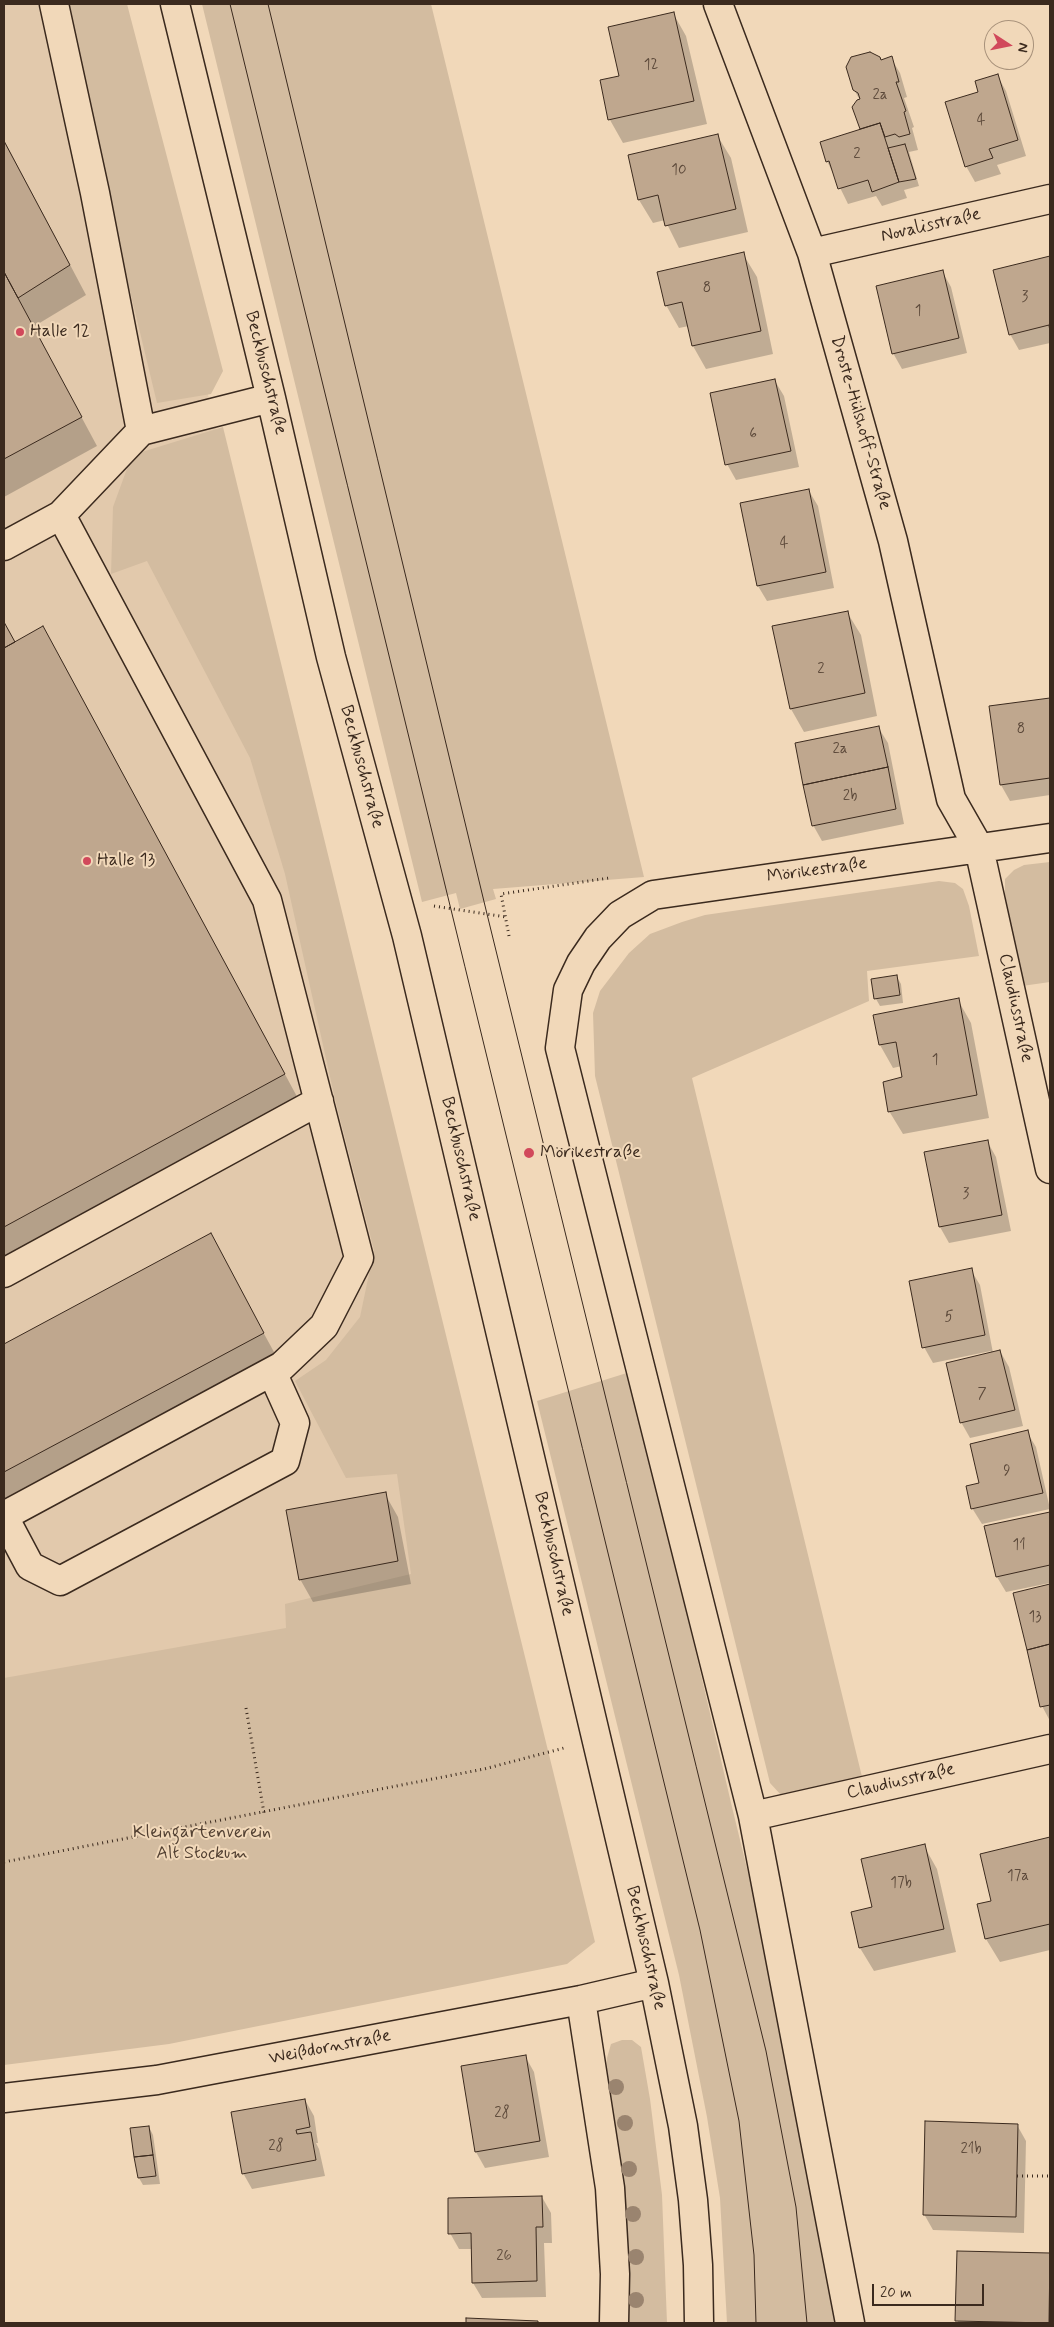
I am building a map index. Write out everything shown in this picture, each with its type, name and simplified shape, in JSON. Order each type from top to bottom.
[{"type":"street","points":[[54,4],[93,183],[141,431]]},
{"type":"street","name":"Beckbuschstraße","points":[[175,4],[271,398],[331,657],[407,936],[654,1983],[683,2126],[696,2237],[699,2323]]},
{"type":"street","name":"Droste-Hülshoff-Straße","points":[[718,4],[812,253],[893,541],[951,799],[980,848]]},
{"type":"street","name":"Novalisstraße","points":[[812,253],[1050,199]]},
{"type":"street","points":[[4,546],[61,515],[141,431],[271,398]]},
{"type":"street","points":[[61,515],[267,900],[359,1258],[324,1326],[282,1366],[4,1517],[30,1566],[60,1581],[285,1461],[295,1423],[272,1372]]},
{"type":"street","name":"Mörikestraße","points":[[753,1816],[560,1048],[568,990],[581,963],[598,938],[620,915],[653,895],[1050,838]]},
{"type":"street","name":"Claudiusstraße","points":[[980,848],[1050,1169]]},
{"type":"street","points":[[4,1273],[319,1101]]},
{"type":"street","name":"Claudiusstraße","points":[[753,1816],[1050,1749]]},
{"type":"street","points":[[753,1816],[850,2323]]},
{"type":"street","name":"Weißdornstraße","points":[[4,2098],[158,2080],[581,2000],[654,1983]]},
{"type":"street","points":[[581,2000],[610,2188],[615,2274],[614,2323]]},
{"type":"path","points":[[509,936],[501,894],[609,878],[620,915]]},
{"type":"path","points":[[434,905],[506,917]]},
{"type":"path","points":[[246,1708],[264,1813]]},
{"type":"path","points":[[4,1862],[484,1769],[597,1740]]},
{"type":"path","points":[[1017,2176],[1050,2176]]},
{"type":"shaded area","points":[[4,4],[111,4],[507,1598],[4,1686]]},
{"type":"green space","points":[[69,4],[127,4],[223,371],[211,394],[157,403],[124,266]]},
{"type":"green space","points":[[202,4],[431,4],[644,877],[493,889],[496,899],[460,909],[456,893],[422,902]]},
{"type":"green space","name":"Kleingartenverein Alt Stockum","points":[[223,427],[595,1942],[567,1964],[169,2044],[4,2065],[4,1678],[286,1628],[285,1604],[411,1574],[397,1474],[346,1478],[295,1381],[326,1360],[360,1317],[374,1250],[335,1099],[285,874],[250,758],[147,561],[111,574],[113,507],[132,455]]},
{"type":"green space","points":[[1050,862],[1050,982],[1022,986],[1005,894],[1005,879],[1014,870],[1024,865]]},
{"type":"green space","points":[[939,881],[955,883],[963,889],[969,906],[979,956],[867,971],[869,1001],[692,1078],[864,1785],[791,1799],[781,1795],[770,1783],[595,1076],[593,1013],[600,991],[629,953],[650,934],[705,915]]},
{"type":"green space","points":[[630,1372],[732,1807],[821,2173],[847,2323],[727,2323],[720,2198],[707,2117],[679,1975],[537,1401]]},
{"type":"green space","points":[[622,2040],[632,2040],[641,2047],[650,2099],[662,2195],[667,2323],[624,2323],[605,2079],[607,2058],[611,2044]]},
{"type":"building","points":[[674,12],[694,101],[608,120],[600,80],[619,76],[608,27]]},
{"type":"building","points":[[870,52],[880,57],[881,60],[892,56],[899,82],[896,82],[906,111],[904,112],[910,134],[899,137],[895,134],[885,137],[880,123],[860,129],[852,107],[860,99],[858,93],[853,90],[846,67],[851,57]]},
{"type":"building","points":[[998,74],[1018,140],[989,149],[993,158],[965,167],[945,102],[978,92],[975,81]]},
{"type":"building","points":[[880,123],[899,182],[872,192],[868,180],[838,189],[829,161],[826,162],[820,142]]},
{"type":"building","points":[[718,134],[736,209],[665,226],[658,195],[638,200],[628,155]]},
{"type":"building","points":[[4,141],[70,265],[18,298],[4,272]]},
{"type":"building","points":[[905,144],[916,179],[899,182],[888,148]]},
{"type":"building","points":[[744,252],[761,331],[692,346],[682,302],[665,306],[657,272]]},
{"type":"building","points":[[1050,256],[1050,332],[1049,325],[1009,335],[993,270]]},
{"type":"building","points":[[943,270],[959,338],[892,354],[876,286]]},
{"type":"building","name":"Halle 12","points":[[4,272],[82,417],[4,459]]},
{"type":"building","points":[[775,379],[791,451],[725,465],[710,393]]},
{"type":"building","points":[[809,489],[826,572],[757,586],[740,503]]},
{"type":"building","points":[[848,611],[865,693],[790,709],[772,626]]},
{"type":"building","points":[[4,622],[15,642],[4,648]]},
{"type":"building","name":"Halle 13","points":[[43,626],[285,1074],[4,1227],[4,648]]},
{"type":"building","points":[[1050,698],[1050,778],[1000,785],[989,706]]},
{"type":"building","points":[[879,726],[888,767],[803,785],[795,743]]},
{"type":"building","points":[[888,767],[896,809],[812,826],[803,785]]},
{"type":"building","points":[[897,975],[900,995],[874,999],[871,979]]},
{"type":"building","points":[[959,998],[977,1095],[888,1112],[883,1082],[902,1077],[896,1042],[879,1045],[873,1015]]},
{"type":"building","points":[[988,1140],[1002,1215],[939,1227],[924,1152]]},
{"type":"building","points":[[211,1233],[264,1333],[4,1472],[4,1344]]},
{"type":"building","points":[[972,1268],[985,1335],[922,1348],[909,1281]]},
{"type":"building","points":[[1000,1350],[1015,1410],[960,1423],[946,1363]]},
{"type":"building","points":[[1028,1430],[1043,1493],[971,1509],[966,1486],[979,1483],[970,1444]]},
{"type":"building","points":[[386,1492],[398,1561],[299,1580],[286,1510]]},
{"type":"building","points":[[1050,1512],[1050,1565],[996,1577],[984,1526]]},
{"type":"building","points":[[1050,1584],[1050,1644],[1027,1650],[1013,1593]]},
{"type":"building","points":[[1050,1644],[1050,1705],[1040,1707],[1027,1650]]},
{"type":"building","points":[[1050,1837],[1050,1924],[985,1939],[977,1904],[991,1901],[980,1854]]},
{"type":"building","points":[[925,1844],[944,1929],[859,1948],[851,1912],[872,1907],[861,1859]]},
{"type":"building","points":[[526,2055],[540,2141],[475,2152],[461,2066]]},
{"type":"building","points":[[305,2099],[310,2127],[296,2130],[297,2134],[311,2132],[316,2160],[242,2174],[231,2112]]},
{"type":"building","points":[[925,2121],[1018,2124],[1016,2217],[923,2215]]},
{"type":"building","points":[[149,2126],[153,2155],[134,2157],[130,2128]]},
{"type":"building","points":[[153,2155],[156,2176],[138,2178],[134,2157]]},
{"type":"building","points":[[542,2196],[543,2227],[536,2227],[537,2281],[472,2283],[471,2233],[448,2234],[448,2198]]},
{"type":"building","points":[[957,2251],[1050,2253],[1049,2323],[955,2321]]},
{"type":"building","points":[[466,2318],[538,2321],[538,2323],[466,2323]]},
{"type":"tram line","points":[[230,4],[700,1930],[739,2121],[754,2255],[756,2323]]},
{"type":"tram line","points":[[268,4],[487,914],[766,2051],[796,2207],[807,2323]]},
{"type":"place","name":"Halle 12","points":[[20,332]]},
{"type":"place","name":"Halle 13","points":[[87,861]]},
{"type":"place","name":"Mörikestraße","points":[[529,1153]]}]
